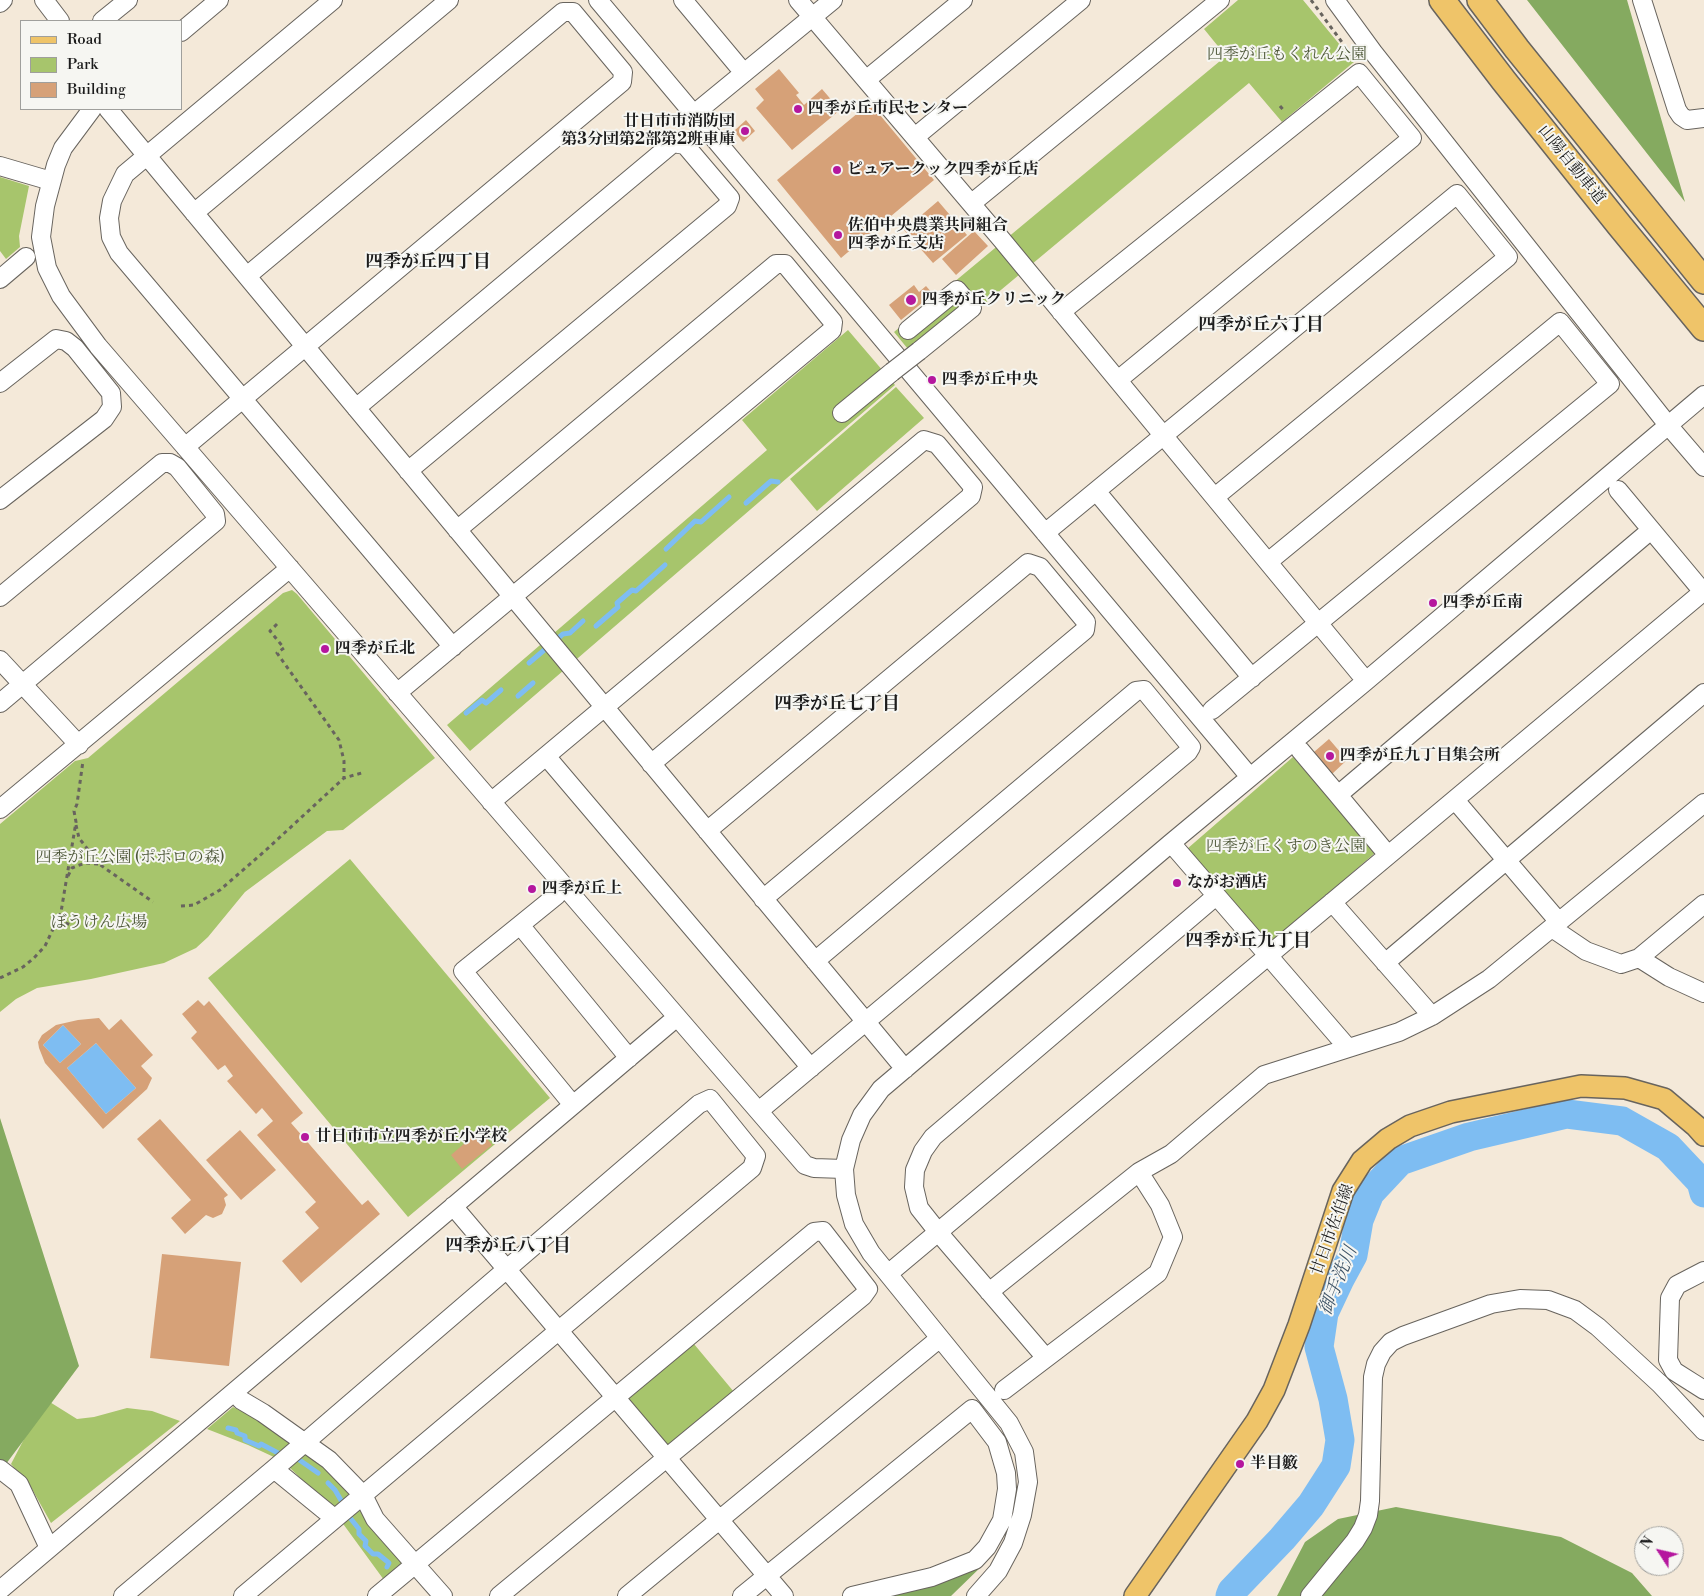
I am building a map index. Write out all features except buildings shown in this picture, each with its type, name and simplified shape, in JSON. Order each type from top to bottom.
[{"type":"highway","name":"山陽自動車道","points":[[1442,0],[1613,218],[1704,328]]},
{"type":"highway","name":"山陽自動車道","points":[[1480,0],[1529,64],[1704,281]]},
{"type":"main road","name":"廿日市佐伯線","points":[[1135,1596],[1257,1421],[1270,1398],[1299,1325],[1343,1191],[1362,1161],[1388,1139],[1410,1126],[1451,1112],[1581,1086],[1625,1088],[1664,1099],[1704,1135]]},
{"type":"street","points":[[0,3],[3,0]]},
{"type":"street","points":[[44,0],[59,20]]},
{"type":"street","points":[[103,20],[128,0]]},
{"type":"street","points":[[182,31],[219,0]]},
{"type":"street","points":[[334,0],[126,174],[118,186],[112,201],[110,218],[111,237],[119,253],[453,647]]},
{"type":"street","points":[[194,213],[449,0]]},
{"type":"street","points":[[598,0],[1250,777]]},
{"type":"street","points":[[683,0],[744,73]]},
{"type":"street","points":[[798,0],[972,204],[1366,681]]},
{"type":"street","points":[[694,114],[833,0]]},
{"type":"street","points":[[866,80],[963,0]]},
{"type":"street","points":[[915,137],[1082,0]]},
{"type":"street","points":[[972,204],[1220,0]]},
{"type":"street","points":[[1335,0],[1373,52],[1668,425],[1704,466]]},
{"type":"street","points":[[1642,0],[1676,110],[1687,120],[1704,118]]},
{"type":"street","points":[[185,447],[622,82],[623,72],[573,12],[563,12],[247,276]]},
{"type":"street","points":[[1062,312],[1359,74],[1412,138],[1118,380]]},
{"type":"street","points":[[91,110],[63,148],[51,180],[45,206],[41,237],[47,268],[61,296],[98,346],[804,1165],[814,1168],[844,1169]]},
{"type":"street","points":[[109,110],[905,1069]]},
{"type":"street","points":[[356,408],[673,142],[685,145],[730,198],[727,206],[408,471]]},
{"type":"street","points":[[0,166],[51,180]]},
{"type":"street","points":[[1045,533],[1457,194],[1508,257],[1215,497]]},
{"type":"street","points":[[0,279],[26,257]]},
{"type":"street","points":[[397,692],[832,330],[833,322],[785,264],[776,264],[457,530]]},
{"type":"street","points":[[842,413],[972,308],[957,290],[908,330]]},
{"type":"street","points":[[1212,710],[1610,384],[1560,322],[1268,562]]},
{"type":"street","points":[[0,383],[56,339],[66,340],[75,348],[111,394],[112,407],[104,419],[0,500]]},
{"type":"street","points":[[976,1596],[998,1571],[1014,1544],[1028,1482],[1024,1452],[1009,1422],[871,1253],[854,1224],[846,1195],[844,1169],[851,1140],[862,1115],[881,1089],[1171,842],[1366,681],[1704,395]]},
{"type":"street","points":[[491,802],[924,440],[937,444],[972,487],[971,496],[651,764]]},
{"type":"street","points":[[0,597],[162,463],[177,467],[216,514],[216,522],[0,703]]},
{"type":"street","points":[[888,1274],[1704,592],[1618,490]]},
{"type":"street","points":[[1096,491],[1252,678]]},
{"type":"street","points":[[1338,796],[1651,530]]},
{"type":"street","points":[[708,831],[1028,563],[1040,567],[1086,622],[1085,630],[763,899]]},
{"type":"street","points":[[0,809],[81,752],[290,568]]},
{"type":"street","points":[[0,660],[81,752]]},
{"type":"street","points":[[766,1105],[1180,759],[1191,747],[1144,690],[1136,691],[815,961]]},
{"type":"street","points":[[1385,963],[1704,693]]},
{"type":"street","points":[[1300,750],[1388,855]]},
{"type":"street","points":[[546,756],[811,1068]]},
{"type":"street","points":[[1455,800],[1507,860],[1555,925],[1586,951],[1620,964],[1639,958],[1704,904]]},
{"type":"street","points":[[989,1292],[1139,1172],[1171,1154],[1264,1075],[1399,1032],[1432,1016],[1489,979],[1704,803]]},
{"type":"street","points":[[1171,842],[1348,1048]]},
{"type":"street","points":[[557,895],[463,971],[573,1106]]},
{"type":"street","points":[[1046,1358],[919,1208],[914,1187],[915,1170],[923,1151],[933,1137],[1216,896]]},
{"type":"street","points":[[1332,902],[1432,1016]]},
{"type":"street","points":[[520,925],[629,1058]]},
{"type":"street","points":[[1639,958],[1669,977],[1704,993]]},
{"type":"street","points":[[0,1590],[677,1017]]},
{"type":"street","points":[[123,1596],[274,1469],[699,1104],[710,1099],[756,1156],[752,1168],[242,1596]]},
{"type":"street","points":[[1004,1390],[1158,1272],[1173,1237],[1160,1205],[1139,1172]]},
{"type":"street","points":[[453,1206],[784,1596]]},
{"type":"street","points":[[378,1596],[814,1232],[823,1232],[868,1289],[863,1296],[499,1596]]},
{"type":"street","points":[[1704,1271],[1676,1286],[1670,1298],[1668,1360],[1674,1371],[1704,1390]]},
{"type":"street","points":[[1310,1596],[1355,1541],[1368,1515],[1376,1364],[1382,1352],[1392,1342],[1403,1336],[1491,1304],[1520,1299],[1548,1300],[1575,1310],[1598,1327],[1660,1384],[1704,1431]]},
{"type":"street","points":[[627,1596],[940,1338]]},
{"type":"street","points":[[241,1400],[263,1413],[329,1460],[363,1495],[375,1519],[443,1596]]},
{"type":"street","points":[[742,1596],[972,1409],[998,1442],[1006,1472],[1007,1489],[1002,1520],[987,1547],[975,1560],[932,1577],[852,1596]]},
{"type":"street","points":[[0,1469],[19,1484],[50,1548]]},
{"type":"street","points":[[274,1469],[334,1518]]},
{"type":"path","points":[[277,624],[270,631],[284,648],[277,653],[338,740],[344,761],[344,778]]},
{"type":"path","points":[[81,752],[74,811],[79,838],[99,864],[152,902]]},
{"type":"path","points":[[181,906],[194,905],[220,890],[344,778],[365,772]]},
{"type":"path","points":[[0,978],[23,968],[34,958],[45,946],[58,920],[61,912],[76,822]]},
{"type":"path","points":[[66,878],[72,868],[85,863],[99,864]]},
{"type":"path","points":[[58,920],[71,924]]},
{"type":"green space","name":"四季が丘もくれん公園","points":[[1238,0],[1303,0],[1354,62],[1282,122],[1249,83],[917,360],[894,332],[1226,56],[1204,29]]},
{"type":"green space","points":[[1527,0],[1627,0],[1685,202]]},
{"type":"green space","points":[[0,177],[29,186],[19,236],[20,247],[6,259],[0,251]]},
{"type":"green space","points":[[848,330],[895,385],[470,751],[447,725],[767,450],[742,420]]},
{"type":"green space","points":[[896,387],[924,418],[817,511],[790,479]]},
{"type":"green space","name":"四季が丘公園 (ポポロの森)","points":[[292,590],[435,758],[343,830],[327,831],[245,892],[208,937],[196,948],[164,963],[91,979],[37,988],[16,999],[0,1012],[0,824],[75,761],[88,758],[283,593]]},
{"type":"green space","name":"四季が丘くすのき公園","points":[[1293,757],[1376,852],[1269,945],[1187,849]]},
{"type":"green space","points":[[350,859],[550,1098],[408,1217],[208,978]]},
{"type":"green space","points":[[0,1118],[79,1366],[0,1472]]},
{"type":"green space","points":[[694,1344],[734,1392],[668,1447],[628,1399]]},
{"type":"green space","points":[[45,1399],[77,1419],[94,1417],[127,1408],[152,1411],[180,1421],[51,1523],[32,1489],[11,1464]]},
{"type":"green space","points":[[233,1407],[258,1419],[325,1467],[350,1493],[366,1521],[403,1564],[384,1580],[333,1510],[289,1467],[276,1458],[248,1445],[207,1429]]},
{"type":"green space","points":[[1396,1507],[1561,1537],[1632,1573],[1652,1596],[1277,1596],[1305,1542],[1338,1519]]},
{"type":"green space","points":[[986,1562],[951,1596],[893,1596]]},
{"type":"water","points":[[63,1025],[81,1044],[60,1063],[43,1045]]},
{"type":"water","points":[[96,1043],[136,1088],[106,1114],[67,1068]]},
{"type":"waterway","points":[[746,503],[771,481],[778,482]]},
{"type":"waterway","points":[[666,549],[695,521],[701,522],[729,497]]},
{"type":"waterway","points":[[596,626],[618,607],[617,603],[632,590],[636,591],[665,565]]},
{"type":"waterway","points":[[529,663],[563,634],[570,633],[583,621]]},
{"type":"waterway","points":[[518,696],[533,683]]},
{"type":"waterway","points":[[466,713],[482,700],[486,703],[501,690]]},
{"type":"waterway","name":"御手洗川","points":[[1230,1596],[1232,1591],[1282,1539],[1311,1505],[1336,1466],[1340,1440],[1333,1399],[1319,1347],[1324,1313],[1353,1255],[1359,1220],[1370,1193],[1400,1161],[1469,1137],[1567,1114],[1622,1121],[1668,1147],[1701,1182],[1704,1193]]},
{"type":"waterway","points":[[228,1428],[236,1430],[237,1433],[245,1436],[245,1440],[259,1446],[261,1444],[280,1454]]},
{"type":"waterway","points":[[298,1459],[318,1473]]},
{"type":"waterway","points":[[328,1483],[342,1502]]},
{"type":"waterway","points":[[351,1519],[359,1529],[359,1534],[366,1541],[365,1546],[373,1554],[378,1554],[389,1563],[387,1567]]},
{"type":"place","name":"四季が丘市民センター","points":[[798,109]]},
{"type":"place","name":"廿日市市消防団 第3分団第2部第2班車庫","points":[[745,131]]},
{"type":"place","name":"ピュアークック四季が丘店","points":[[837,170]]},
{"type":"place","name":"佐伯中央農業共同組合 四季が丘支店","points":[[838,235]]},
{"type":"place","name":"四季が丘クリニック","points":[[911,300]]},
{"type":"place","name":"四季が丘中央","points":[[932,380]]},
{"type":"place","name":"四季が丘南","points":[[1433,603]]},
{"type":"place","name":"四季が丘北","points":[[325,649]]},
{"type":"place","name":"四季が丘九丁目集会所","points":[[1330,756]]},
{"type":"place","name":"ながお酒店","points":[[1177,883]]},
{"type":"place","name":"四季が丘上","points":[[532,889]]},
{"type":"place","name":"廿日市市立四季が丘小学校","points":[[305,1137]]},
{"type":"place","name":"半目籔","points":[[1240,1464]]},
{"type":"district","name":"四季が丘四丁目","points":[[428,263]]},
{"type":"district","name":"四季が丘六丁目","points":[[1261,326]]},
{"type":"district","name":"四季が丘七丁目","points":[[837,705]]},
{"type":"district","name":"四季が丘九丁目","points":[[1248,942]]},
{"type":"district","name":"四季が丘八丁目","points":[[508,1247]]},
{"type":"park label","name":"ぼうけん広場","points":[[99,923]]}]
